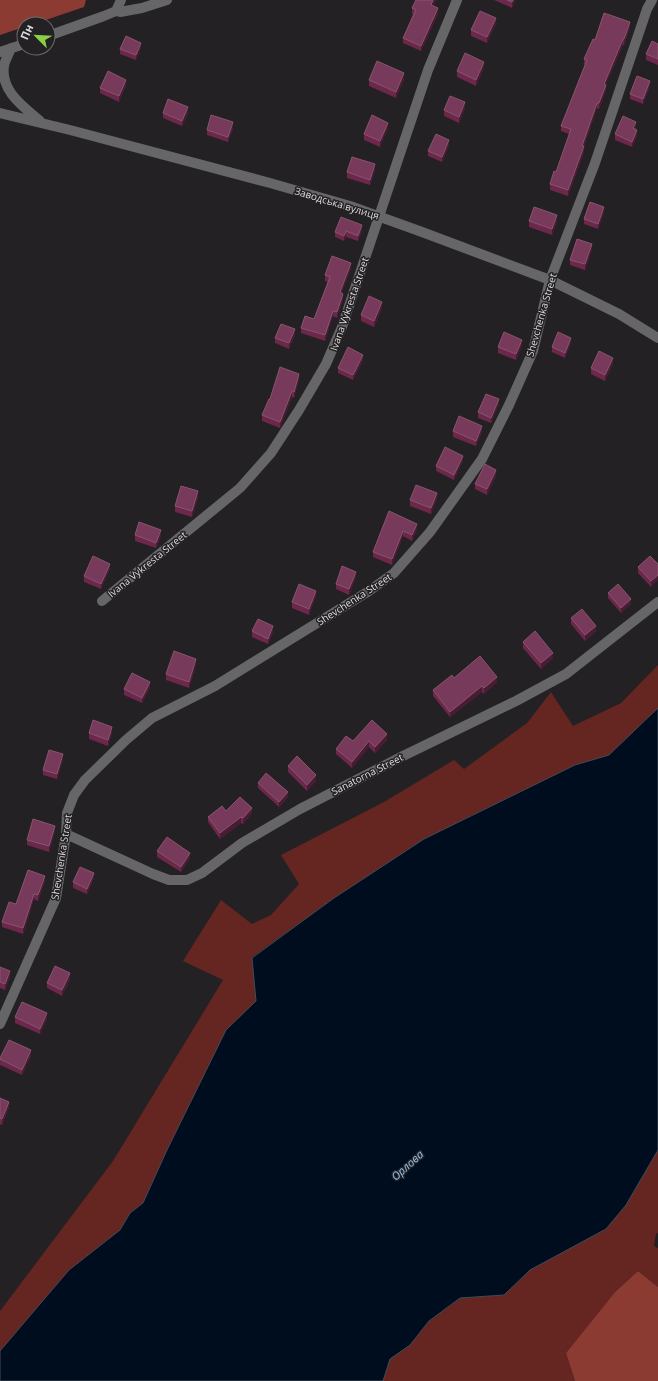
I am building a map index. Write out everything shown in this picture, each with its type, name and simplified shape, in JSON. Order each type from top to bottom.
[{"type":"street","points":[[116,11],[121,0]]},
{"type":"street","points":[[56,33],[116,11],[120,12],[142,8],[167,0]]},
{"type":"street","name":"Ivana Vykresta Street","points":[[102,601],[240,488],[271,453],[299,410],[326,364],[342,328],[428,70],[457,0]]},
{"type":"street","name":"Shevchenka Street","points":[[0,1024],[56,898],[66,834],[67,813],[74,795],[85,780],[126,740],[152,718],[215,686],[370,591],[394,573],[425,538],[482,460],[533,351],[550,280],[595,163],[647,9],[652,0]]},
{"type":"street","points":[[0,52],[16,46]]},
{"type":"street","points":[[11,48],[4,66],[3,79],[6,88],[22,106],[43,123]]},
{"type":"street","name":"Заводська вулиця","points":[[0,113],[270,183],[350,206],[550,280],[618,314],[658,338]]},
{"type":"street","name":"Sanatorna Street","points":[[66,834],[153,874],[169,880],[187,880],[202,872],[242,843],[300,809],[403,756],[516,701],[566,674],[658,602]]},
{"type":"shaded area","points":[[0,0],[86,0],[84,7],[56,17],[16,16],[16,30],[0,35]]},
{"type":"shaded area","points":[[658,665],[658,708],[609,755],[575,765],[424,839],[334,898],[252,957],[256,1001],[226,1031],[167,1150],[143,1203],[130,1213],[120,1230],[69,1270],[0,1351],[0,1311],[113,1161],[223,980],[183,961],[221,900],[252,924],[271,915],[299,884],[281,855],[384,802],[454,760],[464,769],[527,723],[551,692],[573,726],[621,703]]},
{"type":"shaded area","points":[[658,1150],[658,1233],[656,1234],[654,1246],[658,1248],[658,1287],[638,1271],[615,1292],[566,1353],[575,1381],[383,1381],[390,1359],[410,1345],[429,1321],[461,1298],[504,1295],[530,1270],[606,1229],[626,1205]]},
{"type":"shaded area","points":[[638,1271],[658,1287],[658,1381],[575,1381],[566,1353],[615,1292]]},
{"type":"water","name":"Орлова","points":[[658,708],[658,1150],[626,1205],[606,1229],[530,1270],[504,1295],[460,1298],[429,1321],[410,1345],[390,1359],[383,1381],[0,1381],[0,1351],[69,1270],[120,1230],[130,1213],[143,1203],[167,1150],[226,1030],[256,1001],[252,958],[334,898],[424,839],[575,765],[609,755]]},
{"type":"building","points":[[416,0],[433,0],[431,5],[438,8],[421,46],[403,38],[416,10],[412,8]]},
{"type":"building","points":[[480,11],[496,18],[487,37],[471,30]]},
{"type":"building","points":[[604,13],[630,22],[604,84],[606,85],[599,103],[597,103],[582,146],[584,146],[568,190],[550,184],[554,171],[556,172],[571,129],[561,126],[587,60],[584,59],[593,39],[595,40]]},
{"type":"building","points":[[126,36],[141,43],[136,55],[120,49]]},
{"type":"building","points":[[652,41],[658,44],[658,59],[646,54]]},
{"type":"building","points":[[465,53],[484,62],[476,80],[457,71]]},
{"type":"building","points":[[377,61],[404,73],[396,92],[369,80]]},
{"type":"building","points":[[108,71],[126,80],[119,96],[100,88]]},
{"type":"building","points":[[637,76],[650,81],[643,99],[630,94]]},
{"type":"building","points":[[450,96],[465,102],[459,117],[444,110]]},
{"type":"building","points":[[168,99],[188,107],[182,121],[163,113]]},
{"type":"building","points":[[211,115],[233,122],[228,137],[207,130]]},
{"type":"building","points":[[372,115],[388,123],[380,141],[364,134]]},
{"type":"building","points":[[623,116],[636,122],[633,128],[637,130],[632,142],[615,134]]},
{"type":"building","points":[[436,134],[449,140],[442,157],[428,151]]},
{"type":"building","points":[[352,157],[375,164],[370,180],[347,172]]},
{"type":"building","points":[[590,202],[604,207],[598,224],[584,219]]},
{"type":"building","points":[[534,207],[557,215],[552,229],[529,221]]},
{"type":"building","points":[[341,217],[362,225],[358,236],[346,231],[344,236],[335,232]]},
{"type":"building","points":[[577,239],[592,244],[585,264],[570,260]]},
{"type":"building","points":[[332,256],[351,263],[340,292],[343,294],[337,312],[333,311],[325,335],[301,328],[305,316],[314,319],[330,277],[325,275]]},
{"type":"building","points":[[369,296],[382,302],[374,321],[361,315]]},
{"type":"building","points":[[281,324],[295,329],[289,343],[275,338]]},
{"type":"building","points":[[504,332],[522,340],[516,354],[498,347]]},
{"type":"building","points":[[558,332],[571,338],[565,353],[552,347]]},
{"type":"building","points":[[348,347],[363,355],[353,375],[338,368]]},
{"type":"building","points":[[599,351],[613,358],[605,375],[591,368]]},
{"type":"building","points":[[280,367],[299,374],[294,392],[292,391],[280,422],[262,415],[270,399]]},
{"type":"building","points":[[486,394],[499,399],[491,418],[478,412]]},
{"type":"building","points":[[459,416],[482,426],[476,441],[453,431]]},
{"type":"building","points":[[445,447],[463,456],[454,475],[436,466]]},
{"type":"building","points":[[485,464],[496,470],[487,489],[475,484]]},
{"type":"building","points":[[416,485],[437,493],[431,508],[410,500]]},
{"type":"building","points":[[181,486],[198,491],[192,511],[175,506]]},
{"type":"building","points":[[389,511],[417,524],[412,535],[403,531],[392,559],[373,552]]},
{"type":"building","points":[[139,522],[161,530],[156,543],[135,535]]},
{"type":"building","points":[[93,556],[110,564],[101,584],[84,576]]},
{"type":"building","points":[[650,556],[658,564],[658,575],[651,581],[638,567]]},
{"type":"building","points":[[342,566],[356,572],[349,589],[336,584]]},
{"type":"building","points":[[299,584],[316,591],[309,609],[292,602]]},
{"type":"building","points":[[618,584],[631,599],[621,608],[608,593]]},
{"type":"building","points":[[582,609],[596,626],[585,635],[571,618]]},
{"type":"building","points":[[258,619],[273,626],[268,639],[252,631]]},
{"type":"building","points":[[535,631],[553,653],[541,663],[523,642]]},
{"type":"building","points":[[174,651],[196,659],[189,682],[166,674]]},
{"type":"building","points":[[480,656],[497,677],[484,688],[482,686],[450,712],[433,690],[452,675],[454,678]]},
{"type":"building","points":[[132,673],[150,682],[142,698],[124,689]]},
{"type":"building","points":[[93,720],[112,727],[108,740],[89,733]]},
{"type":"building","points":[[372,720],[387,734],[375,747],[369,741],[352,762],[336,749],[346,736],[353,741]]},
{"type":"building","points":[[49,750],[63,754],[57,774],[43,770]]},
{"type":"building","points":[[297,756],[316,775],[307,785],[288,766]]},
{"type":"building","points":[[266,773],[288,792],[279,802],[258,783]]},
{"type":"building","points":[[240,797],[252,808],[243,818],[241,817],[220,833],[208,817],[222,806],[226,811]]},
{"type":"building","points":[[33,819],[55,826],[49,846],[27,840]]},
{"type":"building","points":[[167,837],[190,853],[181,867],[157,851]]},
{"type":"building","points":[[80,867],[94,873],[87,889],[73,882]]},
{"type":"building","points":[[28,870],[45,876],[38,895],[34,894],[23,928],[2,922],[9,902],[16,904]]},
{"type":"building","points":[[55,966],[70,973],[62,990],[47,983]]},
{"type":"building","points":[[0,967],[10,971],[5,984],[0,982]]},
{"type":"building","points":[[22,1002],[47,1013],[40,1029],[15,1017]]},
{"type":"building","points":[[9,1040],[31,1050],[22,1070],[0,1059]]},
{"type":"building","points":[[0,1098],[9,1102],[2,1119],[0,1118]]}]
